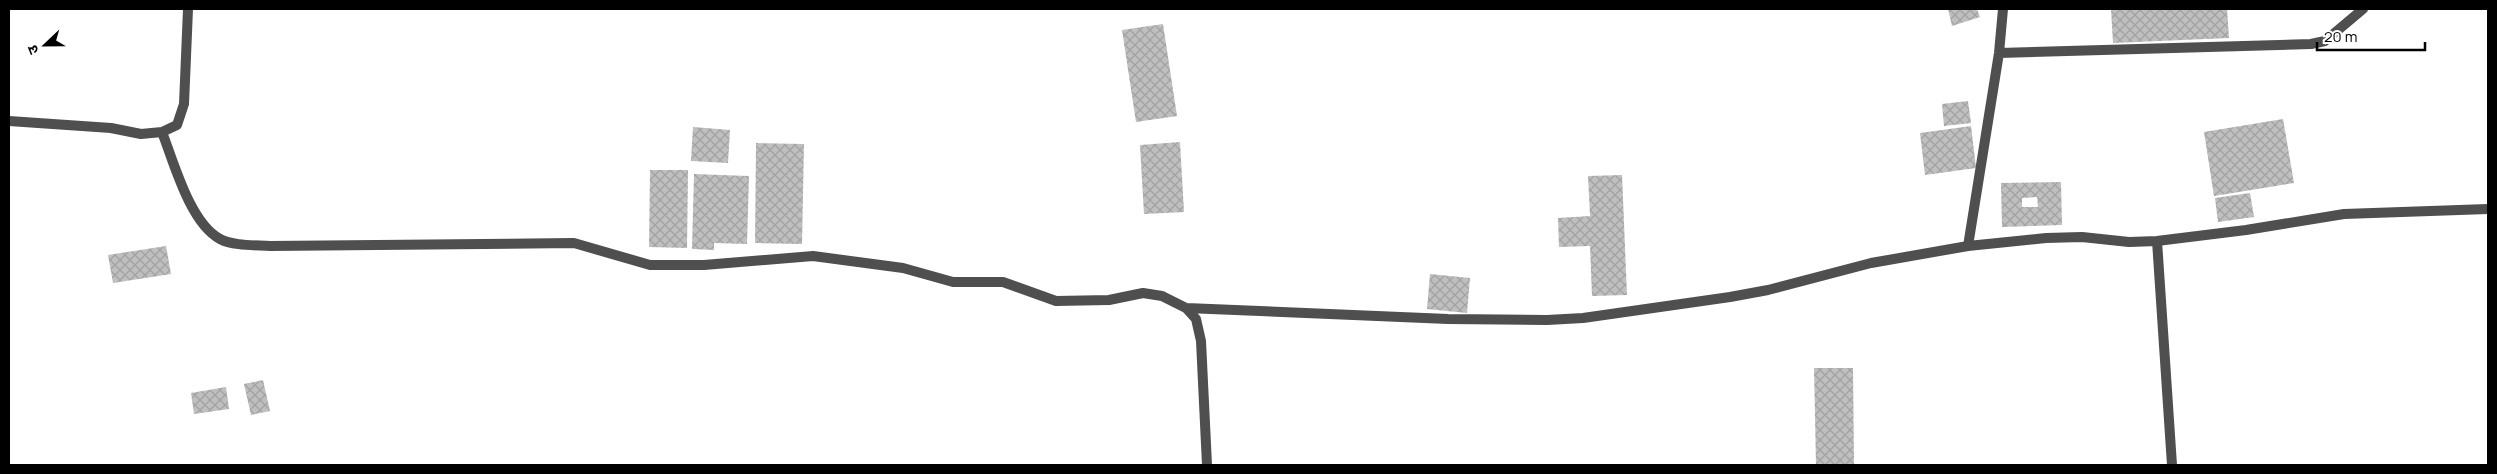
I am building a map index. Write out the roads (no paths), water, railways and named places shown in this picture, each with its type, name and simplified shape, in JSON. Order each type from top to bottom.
[{"type":"street","points":[[9,121],[111,128],[142,134],[162,132],[177,125],[184,104],[188,9]]},
{"type":"street","points":[[1968,246],[1999,53],[2003,9]]},
{"type":"street","points":[[1999,53],[2311,44],[2325,41],[2363,9]]},
{"type":"street","points":[[162,132],[192,207],[209,231],[222,240],[270,246],[574,243],[650,264],[704,265],[813,256],[903,268],[953,282],[1003,282],[1056,300],[1109,300],[1143,293],[1162,296],[1186,308],[1196,319],[1201,341],[1207,465]]},
{"type":"street","points":[[1186,308],[1466,319],[1547,320],[1583,318],[1739,295],[1871,263],[1968,246],[2064,238],[2157,241],[2246,230],[2344,214],[2488,209]]},
{"type":"street","points":[[2157,241],[2172,465]]}]
